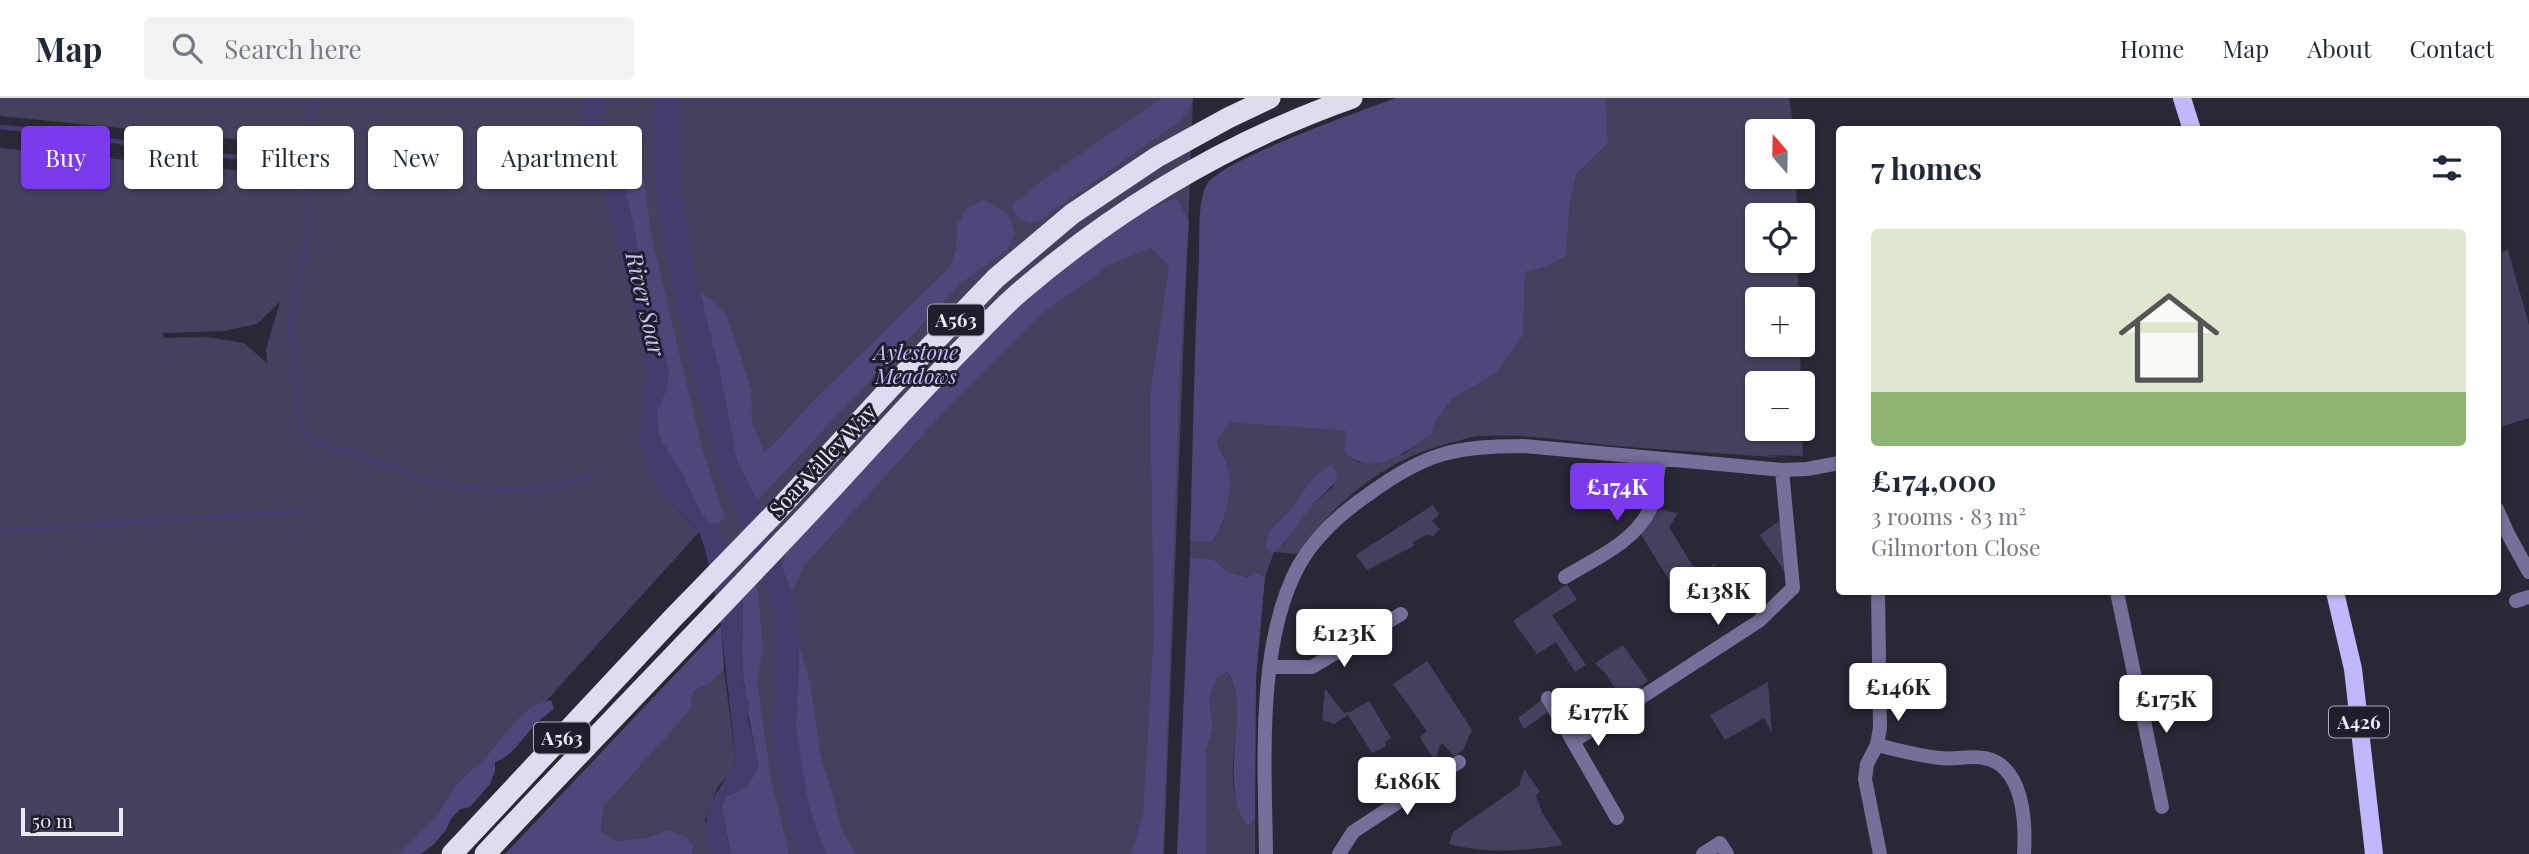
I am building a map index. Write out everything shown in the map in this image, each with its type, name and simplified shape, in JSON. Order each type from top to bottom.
[{"type":"highway","name":"Soar Valley Way","points":[[452,854],[996,278],[1072,214],[1157,157],[1270,98]]},
{"type":"highway","name":"Soar Valley Way","points":[[485,854],[796,528],[933,378],[1018,293],[1089,236],[1166,185],[1232,148],[1352,98]]},
{"type":"main road","points":[[2182,98],[2191,126]]},
{"type":"main road","name":"A426","points":[[2336,595],[2353,669],[2374,854]]},
{"type":"street","points":[[1266,854],[1264,737],[1278,615],[1305,556],[1339,515],[1399,472],[1449,452],[1494,446],[1523,446],[1782,470],[1836,464]]},
{"type":"street","points":[[1564,577],[1627,538],[1637,528],[1651,508],[1660,460]]},
{"type":"street","points":[[1574,741],[1759,621],[1793,588],[1782,470]]},
{"type":"street","points":[[2502,536],[2529,572]]},
{"type":"street","points":[[1878,595],[1880,728],[1877,746],[1867,764],[1865,779],[1880,854]]},
{"type":"street","points":[[2119,595],[2162,807]]},
{"type":"street","points":[[1270,667],[1312,667],[1401,614]]},
{"type":"street","points":[[1548,698],[1617,818]]},
{"type":"street","points":[[1877,746],[1945,759],[1985,758],[1999,764],[2010,774],[2015,785],[2023,814],[2024,854]]},
{"type":"street","points":[[1339,854],[1353,832],[1459,762]]},
{"type":"street","points":[[1703,854],[1720,843],[1727,854]]},
{"type":"green space","name":"Aylestone Meadows","points":[[0,98],[1193,98],[1164,854],[738,854],[757,779],[747,596],[707,529],[653,483],[699,532],[408,854],[0,854],[0,148],[21,150],[21,189],[110,189],[110,158],[124,160],[124,189],[223,189],[223,169],[237,170],[237,189],[354,189],[354,126],[237,126],[237,140],[223,138],[223,126],[124,126],[124,128],[0,116]],"holes":[[[280,302],[266,349],[267,363],[244,343],[206,337],[164,338],[162,333],[223,331],[257,324]]]},
{"type":"green space","points":[[1606,98],[1789,98],[1792,119],[1745,119],[1745,189],[1796,189],[1797,203],[1745,203],[1745,273],[1798,273],[1799,287],[1745,287],[1745,357],[1800,357],[1801,371],[1745,371],[1745,441],[1802,441],[1803,456],[1764,455],[1789,458],[1682,451],[1515,436],[1473,437],[1407,458],[1365,483],[1329,516],[1297,554],[1274,552],[1265,577],[1258,573],[1248,577],[1228,572],[1214,560],[1190,557],[1190,541],[1212,541],[1226,511],[1230,474],[1217,442],[1231,421],[1346,431],[1344,451],[1359,463],[1404,454],[1432,434],[1434,424],[1452,399],[1495,374],[1522,335],[1525,272],[1549,266],[1566,256],[1570,204],[1577,173],[1608,144]],"holes":[[[1315,475],[1334,486],[1311,506],[1283,545],[1270,530],[1288,512]]]},
{"type":"green space","points":[[2508,250],[2529,325],[2529,418],[2501,427],[2501,252]]},
{"type":"green space","points":[[1433,505],[1439,514],[1432,521],[1440,529],[1432,537],[1428,534],[1413,542],[1414,546],[1367,570],[1356,555]]},
{"type":"green space","points":[[1651,508],[1678,513],[1669,527],[1692,565],[1703,572],[1717,562],[1700,589],[1682,601],[1637,528]]},
{"type":"green space","points":[[1783,518],[1790,579],[1760,535]]},
{"type":"green space","points":[[1567,584],[1577,600],[1552,615],[1586,665],[1575,672],[1556,642],[1537,654],[1513,621]]},
{"type":"green space","points":[[1623,645],[1648,681],[1622,699],[1606,674],[1595,663]]},
{"type":"green space","points":[[1427,661],[1472,730],[1463,750],[1454,756],[1442,743],[1438,749],[1437,765],[1420,737],[1427,731],[1393,684]]},
{"type":"green space","points":[[724,670],[736,762],[718,786],[705,820],[713,854],[692,854],[694,847],[667,830],[649,837],[616,841],[601,833],[604,806],[693,691],[709,684]]},
{"type":"green space","points":[[1227,672],[1236,699],[1233,766],[1235,796],[1248,826],[1255,819],[1255,854],[1206,854],[1206,752],[1213,726],[1209,698],[1217,678]]},
{"type":"green space","points":[[1768,682],[1772,733],[1764,718],[1725,740],[1710,715]]},
{"type":"green space","points":[[1559,687],[1565,700],[1524,729],[1518,718]]},
{"type":"green space","points":[[1325,689],[1344,713],[1369,701],[1391,738],[1385,742],[1386,746],[1372,753],[1348,715],[1334,724],[1322,720]]},
{"type":"green space","points":[[1524,769],[1540,792],[1536,795],[1542,812],[1563,845],[1505,850],[1449,844],[1453,832],[1519,786]]},
{"type":"shaded area","points":[[1162,98],[1193,98],[1180,121],[1040,220],[1032,223],[1018,219],[1012,205],[1041,181]]},
{"type":"shaded area","points":[[1396,98],[1606,98],[1608,144],[1577,173],[1570,204],[1566,256],[1549,266],[1525,272],[1523,335],[1495,374],[1452,399],[1434,424],[1432,434],[1389,460],[1365,463],[1354,459],[1344,451],[1346,431],[1231,422],[1217,442],[1230,474],[1228,502],[1223,520],[1212,541],[1190,541],[1200,220],[1207,184],[1218,174],[1264,149]]},
{"type":"shaded area","points":[[642,164],[650,229],[679,353],[703,450],[725,518],[717,524],[709,523],[701,511],[659,434],[657,412],[669,374],[626,189],[642,189]]},
{"type":"shaded area","points":[[1176,198],[1189,221],[1180,367],[1163,854],[1131,854],[1143,815],[1154,632],[1150,396],[1169,266],[1151,248],[1111,264],[1043,313],[940,416],[803,567],[792,592],[782,567],[787,550],[1007,314],[1100,240],[1147,210]]},
{"type":"shaded area","points":[[983,200],[1008,213],[1015,233],[1007,250],[961,283],[757,501],[737,461],[720,373],[700,293],[713,301],[726,315],[751,391],[752,422],[764,453],[812,402],[949,268],[956,250],[957,225],[967,208]]},
{"type":"shaded area","points":[[1332,464],[1338,475],[1332,485],[1280,547],[1274,552],[1265,549],[1270,530],[1288,512],[1315,475]]},
{"type":"shaded area","points":[[1190,557],[1214,560],[1228,572],[1247,577],[1258,573],[1265,577],[1256,678],[1255,819],[1248,826],[1239,809],[1234,790],[1237,704],[1234,686],[1227,672],[1217,678],[1209,698],[1213,726],[1206,752],[1206,854],[1177,854]]},
{"type":"shaded area","points":[[756,585],[763,648],[757,681],[771,779],[789,854],[731,854],[721,806],[727,796],[748,786],[759,764],[748,709],[742,653],[743,598]]},
{"type":"shaded area","points":[[721,626],[724,670],[709,684],[693,691],[690,710],[604,806],[601,832],[616,841],[649,837],[667,830],[685,836],[694,847],[692,854],[505,854]]},
{"type":"shaded area","points":[[799,646],[810,682],[820,753],[843,832],[856,854],[827,854],[810,810],[797,742]]},
{"type":"shaded area","points":[[551,700],[554,709],[538,722],[513,750],[495,762],[490,784],[470,807],[460,809],[434,844],[421,854],[399,854],[440,811],[456,785],[486,757],[513,724],[532,706]]},
{"type":"water","points":[[583,98],[605,98],[601,126],[583,126]]},
{"type":"water","points":[[654,98],[681,98],[682,200],[696,275],[720,373],[737,461],[757,501],[798,611],[796,728],[809,806],[827,854],[798,854],[788,821],[773,729],[776,645],[771,603],[758,564],[717,467],[691,366],[660,216],[654,157]]},
{"type":"water","name":"River Soar","points":[[603,189],[626,189],[669,374],[667,389],[657,412],[658,436],[683,474],[697,507],[709,523],[717,524],[743,598],[744,687],[749,704],[748,719],[759,764],[748,786],[727,796],[721,806],[731,854],[713,854],[706,827],[711,805],[736,762],[721,626],[706,552],[699,532],[653,483],[641,451],[639,436],[646,378],[644,351]]},
{"type":"waterway","points":[[0,127],[32,130],[68,138],[116,141],[162,151],[243,157],[306,151],[317,98]]},
{"type":"waterway","points":[[306,189],[306,247],[291,321],[291,335],[298,365],[296,406],[310,441],[388,465],[425,480],[487,491],[552,489],[590,476]]},
{"type":"waterway","points":[[0,531],[300,511]]}]
